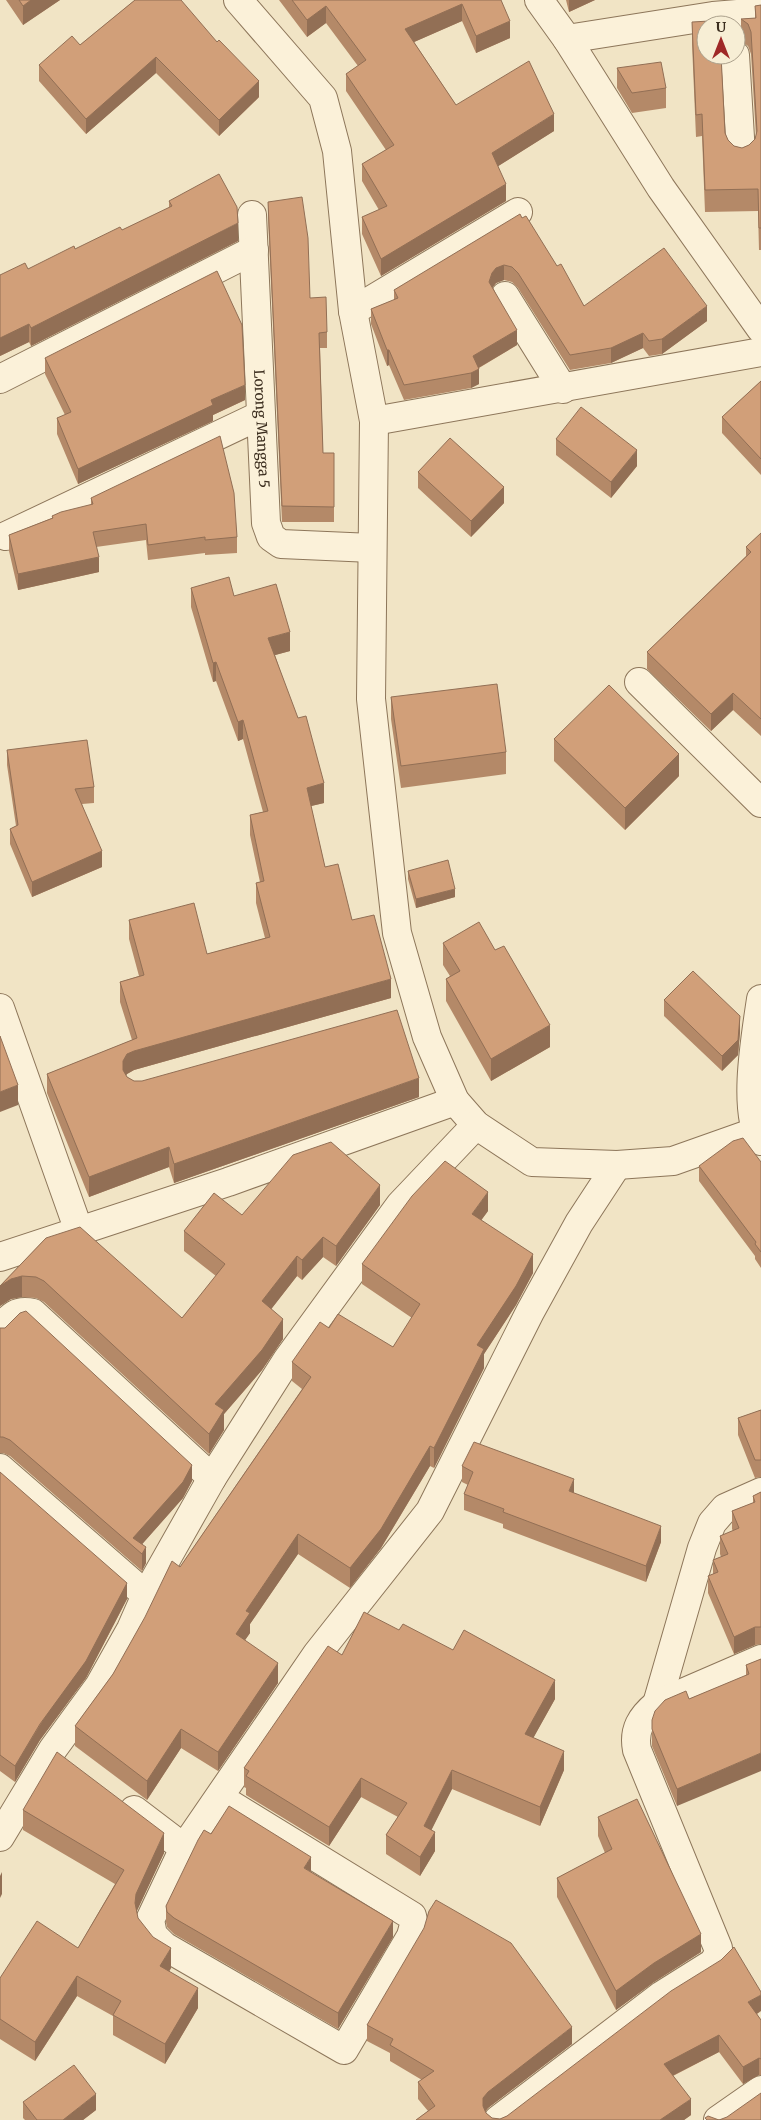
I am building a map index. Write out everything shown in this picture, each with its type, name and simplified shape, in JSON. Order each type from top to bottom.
[{"type":"street","points":[[238,0],[323,98],[337,151],[352,311],[374,421],[371,699],[397,933],[427,1037],[455,1101],[476,1125],[532,1162],[617,1165],[673,1161],[759,1134],[751,1070],[761,999]]},
{"type":"street","points":[[539,0],[567,38],[661,188],[761,328]]},
{"type":"street","points":[[746,16],[761,12]]},
{"type":"street","points":[[567,38],[696,24]]},
{"type":"street","points":[[736,65],[741,154]]},
{"type":"street","points":[[352,311],[518,212]]},
{"type":"street","name":"Lorong Mangga 5","points":[[252,215],[266,523],[271,537],[281,544],[372,548]]},
{"type":"street","points":[[0,379],[254,250]]},
{"type":"street","points":[[505,296],[563,389]]},
{"type":"street","points":[[374,421],[563,389],[761,352]]},
{"type":"street","points":[[6,536],[261,415]]},
{"type":"street","points":[[639,682],[761,803]]},
{"type":"street","points":[[390,1015],[418,1007]]},
{"type":"street","points":[[0,1008],[79,1231]]},
{"type":"street","points":[[0,1257],[228,1182],[455,1101]]},
{"type":"street","points":[[0,1837],[53,1749],[99,1686],[131,1629],[146,1595],[212,1478],[287,1360],[400,1205],[476,1125]]},
{"type":"street","points":[[220,1798],[412,1916],[414,1925],[411,1936],[344,2050],[164,1946],[153,1935],[150,1920],[184,1848],[317,1654],[430,1511],[530,1312],[579,1223],[617,1165]]},
{"type":"street","points":[[0,1329],[13,1314],[24,1311],[33,1313],[212,1478]]},
{"type":"street","points":[[0,1468],[146,1595]]},
{"type":"street","points":[[657,1704],[702,1548],[712,1523],[725,1508],[761,1492]]},
{"type":"street","points":[[498,2120],[662,1995],[713,1962],[718,1955],[718,1948],[637,1750],[636,1732],[643,1715],[657,1704],[761,1659]]},
{"type":"street","points":[[53,1749],[76,1767]]},
{"type":"street","points":[[115,1796],[184,1848]]},
{"type":"street","points":[[718,2120],[761,2090]]},
{"type":"building","points":[[19,0],[31,0],[23,6]]},
{"type":"building","points":[[135,0],[181,0],[217,42],[219,40],[259,81],[219,120],[156,57],[86,119],[39,65],[72,36],[80,45]]},
{"type":"building","points":[[292,0],[501,0],[510,21],[476,36],[462,4],[405,29],[456,105],[529,61],[554,114],[492,153],[506,184],[381,259],[362,217],[387,206],[362,164],[394,145],[346,74],[366,60],[326,6],[307,20]]},
{"type":"building","points":[[761,5],[761,228],[759,228],[758,189],[705,190],[702,114],[696,115],[692,22],[696,22],[696,65],[722,65],[725,133],[728,140],[734,146],[742,148],[749,145],[755,139],[757,131],[751,32],[746,23],[746,19],[756,18],[755,6]]},
{"type":"building","points":[[661,62],[666,88],[632,93],[617,68]]},
{"type":"building","points":[[219,174],[237,207],[238,223],[31,328],[29,324],[0,338],[0,275],[25,263],[28,269],[74,246],[75,249],[120,227],[122,230],[172,206],[169,201]]},
{"type":"building","points":[[302,197],[308,238],[310,298],[326,297],[327,332],[319,333],[323,453],[334,453],[334,507],[282,506],[268,202]]},
{"type":"building","points":[[520,214],[522,218],[526,216],[557,266],[561,264],[584,306],[664,248],[707,306],[662,339],[649,341],[643,333],[611,348],[570,355],[518,273],[512,267],[504,265],[496,268],[489,282],[517,330],[473,356],[479,369],[471,373],[404,385],[389,350],[387,350],[371,309],[398,298],[394,290]]},
{"type":"building","points":[[217,271],[242,325],[245,385],[211,400],[213,405],[78,469],[57,418],[71,412],[45,358]]},
{"type":"building","points":[[761,381],[761,459],[722,417]]},
{"type":"building","points":[[581,407],[637,450],[611,482],[556,439]]},
{"type":"building","points":[[220,436],[234,493],[237,537],[205,540],[205,537],[148,545],[146,524],[93,532],[99,557],[18,574],[9,535],[53,518],[52,516],[61,512],[93,504],[91,498]]},
{"type":"building","points":[[450,438],[504,487],[471,521],[418,472]]},
{"type":"building","points":[[761,533],[761,719],[733,693],[711,714],[647,652],[751,552],[746,547]]},
{"type":"building","points":[[229,577],[234,596],[276,584],[290,632],[268,638],[298,718],[306,716],[324,783],[307,788],[325,867],[338,864],[352,920],[374,915],[391,979],[134,1051],[127,1054],[123,1061],[123,1070],[127,1077],[134,1081],[142,1081],[397,1010],[419,1078],[174,1164],[169,1147],[89,1177],[47,1074],[137,1038],[120,982],[144,975],[129,920],[194,903],[207,954],[270,937],[256,883],[264,881],[250,815],[268,811],[243,720],[238,722],[216,662],[213,663],[191,588]]},
{"type":"building","points":[[497,684],[506,752],[401,766],[391,697]]},
{"type":"building","points":[[609,685],[679,754],[625,808],[554,739]]},
{"type":"building","points":[[87,740],[94,787],[75,789],[102,851],[32,882],[10,829],[18,825],[7,750]]},
{"type":"building","points":[[448,860],[455,889],[416,899],[408,871]]},
{"type":"building","points":[[479,922],[495,950],[504,946],[550,1025],[491,1059],[446,979],[460,971],[443,943]]},
{"type":"building","points":[[693,971],[740,1016],[738,1040],[722,1056],[664,1000]]},
{"type":"building","points":[[0,1036],[18,1085],[0,1092]]},
{"type":"building","points":[[743,1138],[761,1162],[761,1252],[755,1244],[756,1242],[699,1166],[733,1141]]},
{"type":"building","points":[[331,1142],[380,1185],[336,1246],[323,1237],[302,1260],[297,1256],[262,1301],[283,1319],[262,1350],[215,1404],[224,1410],[209,1434],[44,1281],[36,1277],[22,1276],[11,1279],[0,1286],[46,1238],[80,1227],[182,1318],[225,1264],[184,1231],[214,1193],[242,1215],[293,1155]]},
{"type":"building","points":[[445,1161],[488,1192],[472,1214],[533,1254],[516,1286],[477,1345],[484,1349],[434,1448],[430,1446],[381,1529],[350,1568],[298,1534],[246,1611],[250,1613],[236,1634],[278,1663],[218,1752],[181,1729],[147,1781],[75,1726],[113,1674],[145,1617],[172,1561],[180,1567],[311,1377],[292,1362],[320,1322],[329,1328],[338,1314],[393,1347],[420,1304],[362,1264],[412,1196]]},
{"type":"building","points":[[26,1311],[192,1465],[183,1482],[133,1538],[146,1547],[142,1554],[10,1440],[0,1437],[0,1328],[5,1328],[20,1313]]},
{"type":"building","points":[[761,1410],[761,1460],[755,1460],[738,1418]]},
{"type":"building","points":[[474,1442],[574,1479],[569,1491],[661,1526],[646,1566],[503,1512],[504,1509],[464,1494],[473,1472],[462,1466]]},
{"type":"building","points":[[0,1472],[127,1583],[86,1661],[40,1724],[15,1766],[0,1755]]},
{"type":"building","points":[[761,1492],[761,1627],[755,1627],[734,1637],[708,1576],[718,1572],[713,1560],[728,1554],[720,1536],[739,1528],[732,1511],[755,1502],[753,1496]]},
{"type":"building","points":[[364,1612],[399,1630],[403,1624],[453,1650],[464,1630],[555,1680],[525,1734],[564,1751],[540,1807],[452,1770],[424,1826],[435,1832],[420,1857],[386,1835],[407,1803],[361,1778],[329,1827],[246,1776],[249,1771],[244,1768],[328,1646],[342,1655]]},
{"type":"building","points":[[761,1659],[761,1753],[677,1789],[652,1729],[655,1711],[665,1700],[686,1691],[689,1699],[749,1674],[746,1665]]},
{"type":"building","points":[[57,1752],[164,1833],[136,1894],[135,1903],[138,1918],[153,1937],[171,1948],[160,1966],[198,1988],[165,2044],[113,2015],[121,2001],[77,1976],[35,2042],[0,2019],[0,1978],[37,1921],[78,1948],[124,1870],[23,1810]]},
{"type":"building","points":[[637,1799],[701,1934],[654,1963],[616,1991],[557,1878],[612,1849],[598,1817]]},
{"type":"building","points":[[229,1806],[311,1857],[304,1868],[393,1921],[338,2013],[174,1918],[167,1912],[166,1906],[198,1840],[204,1830],[211,1834]]},
{"type":"building","points":[[436,1900],[511,1943],[572,2027],[488,2092],[483,2098],[483,2106],[486,2113],[492,2118],[500,2119],[507,2116],[671,1991],[721,1960],[734,1947],[761,1992],[761,1995],[748,2002],[761,2020],[761,2059],[759,2058],[743,2067],[719,2035],[664,2064],[691,2099],[660,2120],[416,2120],[435,2106],[418,2082],[434,2071],[390,2045],[393,2039],[367,2025],[424,1928],[429,1911]]},
{"type":"building","points":[[74,2065],[96,2094],[63,2120],[37,2120],[23,2102]]},
{"type":"building","points":[[761,2093],[761,2120],[719,2120],[727,2117]]},
{"type":"building","points":[[708,2116],[719,2120],[707,2120],[705,2118]]}]
